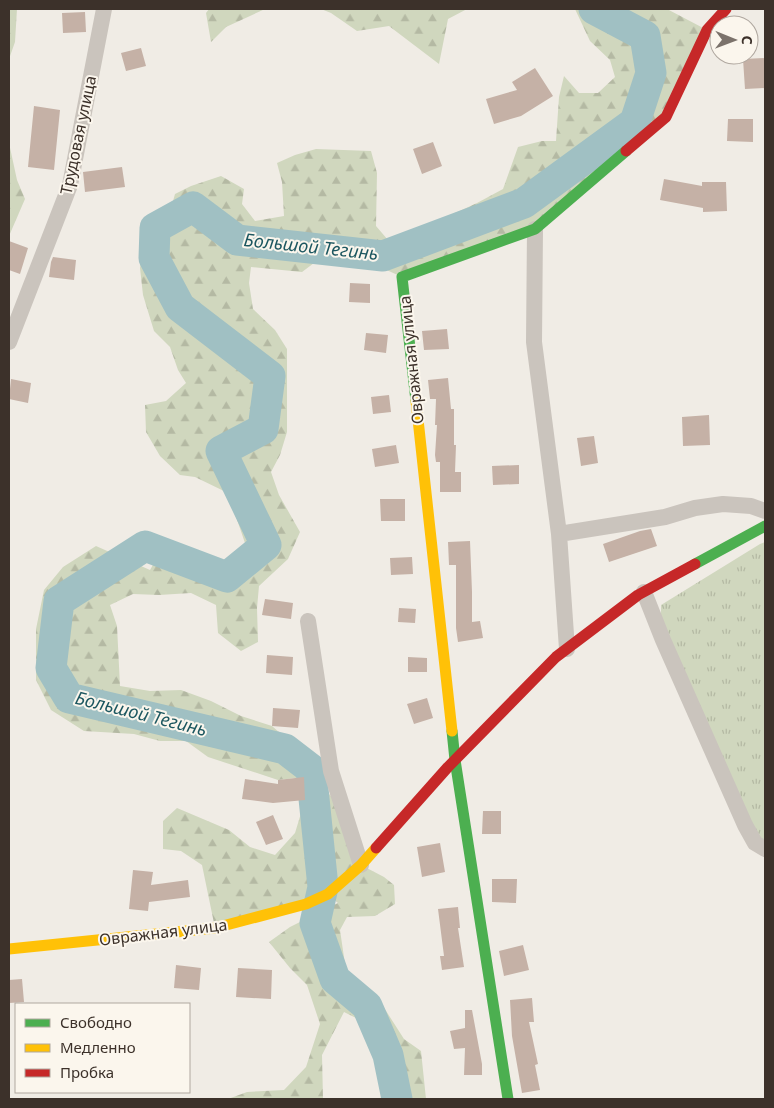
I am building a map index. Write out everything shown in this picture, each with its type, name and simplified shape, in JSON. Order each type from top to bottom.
[{"type":"street","name":"Трудовая улица","points":[[9,342],[70,186],[104,9]]},
{"type":"street","name":"Овражная улица","points":[[508,1099],[456,760],[402,277],[535,229],[666,117],[707,30],[726,9]]},
{"type":"street","points":[[535,229],[534,342],[559,534],[567,648]]},
{"type":"street","points":[[559,534],[665,517],[695,508],[723,504],[751,506],[765,511]]},
{"type":"street","name":"Овражная улица","points":[[9,949],[215,928],[306,904],[328,894],[361,864],[456,760],[556,657],[644,592],[765,526]]},
{"type":"street","points":[[644,592],[663,640],[745,825],[755,843],[765,849]]},
{"type":"street","points":[[308,621],[332,771],[361,864]]},
{"type":"green space","points":[[9,9],[17,9],[15,42],[9,59]]},
{"type":"green space","points":[[209,9],[265,9],[226,27],[211,42],[206,13]]},
{"type":"green space","points":[[321,9],[467,9],[448,19],[439,64],[389,26],[357,31],[331,13]]},
{"type":"green space","points":[[575,9],[667,9],[707,30],[669,111],[535,229],[402,277],[380,267],[348,259],[314,263],[302,272],[251,267],[249,283],[253,309],[275,330],[287,349],[287,432],[280,455],[271,472],[279,495],[300,532],[288,559],[259,586],[257,608],[258,642],[241,651],[218,633],[216,605],[191,593],[133,594],[110,605],[117,626],[120,686],[150,691],[181,690],[211,701],[241,716],[272,726],[296,747],[318,762],[326,791],[343,808],[361,865],[384,877],[394,885],[395,904],[375,916],[347,917],[340,930],[346,971],[381,1003],[404,1039],[421,1051],[426,1099],[384,1099],[379,1048],[362,1021],[344,1012],[322,1055],[323,1099],[228,1099],[247,1092],[284,1090],[306,1067],[320,1024],[307,985],[269,942],[290,927],[338,903],[328,894],[215,928],[202,865],[181,851],[163,849],[163,821],[177,808],[229,830],[250,847],[275,855],[295,833],[305,800],[304,777],[278,780],[208,757],[186,741],[160,741],[134,734],[84,731],[51,710],[36,680],[36,629],[44,590],[63,567],[96,546],[150,570],[166,542],[231,563],[246,546],[228,493],[195,477],[180,475],[160,456],[146,432],[145,405],[166,401],[186,383],[178,370],[170,347],[154,331],[143,295],[140,268],[144,239],[164,233],[175,194],[191,186],[221,176],[244,189],[242,204],[255,221],[284,216],[282,182],[277,163],[316,149],[371,151],[377,173],[376,226],[388,240],[411,236],[477,203],[503,189],[518,147],[542,141],[556,141],[559,97],[564,76],[579,93],[598,93],[615,77],[610,60],[590,41]]},
{"type":"green space","points":[[9,143],[17,180],[25,199],[9,236]]},
{"type":"green space","points":[[765,542],[765,843],[750,825],[661,620],[661,605]]},
{"type":"building","points":[[85,12],[86,32],[63,33],[62,13]]},
{"type":"building","points":[[141,48],[146,66],[126,71],[121,53]]},
{"type":"building","points":[[759,58],[765,58],[765,88],[745,89],[743,65],[759,65]]},
{"type":"building","points":[[535,68],[553,96],[521,116],[494,124],[486,99],[517,90],[512,82]]},
{"type":"building","points":[[34,106],[60,110],[54,170],[28,167]]},
{"type":"building","points":[[728,119],[753,119],[753,142],[727,141]]},
{"type":"building","points":[[433,142],[442,166],[422,174],[413,149]]},
{"type":"building","points":[[122,167],[125,187],[85,192],[83,172]]},
{"type":"building","points":[[664,179],[702,186],[702,182],[726,182],[727,211],[703,212],[703,208],[660,200]]},
{"type":"building","points":[[9,241],[28,248],[20,274],[9,270]]},
{"type":"building","points":[[53,257],[76,260],[74,280],[49,277]]},
{"type":"building","points":[[350,283],[370,284],[370,303],[349,302]]},
{"type":"building","points":[[447,329],[449,349],[424,350],[422,331]]},
{"type":"building","points":[[366,333],[388,335],[386,353],[364,350]]},
{"type":"building","points":[[448,378],[451,409],[454,409],[455,472],[461,472],[461,492],[440,492],[440,462],[436,462],[435,455],[436,399],[430,399],[428,380]]},
{"type":"building","points":[[11,379],[31,383],[28,403],[9,399]]},
{"type":"building","points":[[389,395],[391,412],[373,414],[371,397]]},
{"type":"building","points":[[709,415],[710,445],[683,446],[682,417]]},
{"type":"building","points":[[594,436],[598,463],[581,466],[577,438]]},
{"type":"building","points":[[396,445],[399,463],[375,467],[372,449]]},
{"type":"building","points":[[519,465],[519,484],[493,485],[492,466]]},
{"type":"building","points":[[380,499],[405,499],[405,521],[381,521]]},
{"type":"building","points":[[651,529],[657,546],[609,562],[603,544]]},
{"type":"building","points":[[470,541],[472,622],[480,621],[483,638],[458,642],[456,628],[456,565],[449,565],[448,542]]},
{"type":"building","points":[[412,557],[413,574],[391,575],[390,558]]},
{"type":"building","points":[[265,599],[293,603],[291,619],[262,615]]},
{"type":"building","points":[[399,608],[416,609],[415,623],[398,622]]},
{"type":"building","points":[[267,655],[293,657],[292,675],[266,673]]},
{"type":"building","points":[[408,657],[427,658],[427,672],[408,672]]},
{"type":"building","points":[[427,698],[433,718],[414,724],[407,704]]},
{"type":"building","points":[[273,708],[300,710],[298,728],[272,726]]},
{"type":"building","points":[[304,777],[305,800],[273,803],[242,799],[245,779],[278,784],[278,780]]},
{"type":"building","points":[[483,811],[501,811],[501,834],[482,834]]},
{"type":"building","points":[[273,815],[283,839],[266,845],[256,822]]},
{"type":"building","points":[[440,843],[445,872],[422,877],[417,847]]},
{"type":"building","points":[[133,870],[153,872],[151,885],[188,880],[190,897],[149,902],[148,911],[129,909]]},
{"type":"building","points":[[492,879],[517,879],[516,903],[492,902]]},
{"type":"building","points":[[458,907],[460,928],[458,928],[464,967],[442,970],[440,956],[444,956],[438,909]]},
{"type":"building","points":[[523,945],[529,970],[504,976],[499,951]]},
{"type":"building","points":[[176,965],[201,968],[199,990],[174,988]]},
{"type":"building","points":[[238,968],[272,970],[271,999],[236,997]]},
{"type":"building","points":[[22,979],[24,1002],[9,1003],[9,980]]},
{"type":"building","points":[[532,998],[534,1022],[529,1022],[538,1064],[535,1065],[540,1090],[522,1093],[512,1036],[510,1000]]},
{"type":"building","points":[[465,1010],[472,1010],[482,1064],[482,1075],[464,1075],[465,1048],[454,1049],[450,1031],[465,1028]]},
{"type":"waterway","name":"Большой Тегинь","points":[[397,1099],[388,1055],[367,1006],[335,979],[315,923],[323,887],[311,769],[285,749],[69,698],[51,668],[59,601],[145,546],[227,577],[266,545],[221,451],[263,429],[270,376],[180,307],[154,258],[155,228],[193,207],[237,240],[383,256],[524,203],[635,122],[651,73],[645,36],[594,9]]},
{"type":"traffic: fast","points":[[416,401],[402,277],[535,229],[626,151]]},
{"type":"traffic: fast","points":[[695,564],[765,526]]},
{"type":"traffic: fast","points":[[452,731],[508,1099]]},
{"type":"traffic: slow","points":[[416,401],[452,731]]},
{"type":"traffic: slow","points":[[9,949],[215,928],[306,904],[328,894],[361,865],[376,848]]},
{"type":"traffic: jam","points":[[626,151],[666,117],[707,30],[726,9]]},
{"type":"traffic: jam","points":[[376,848],[448,767],[556,657],[638,595],[695,564]]}]
